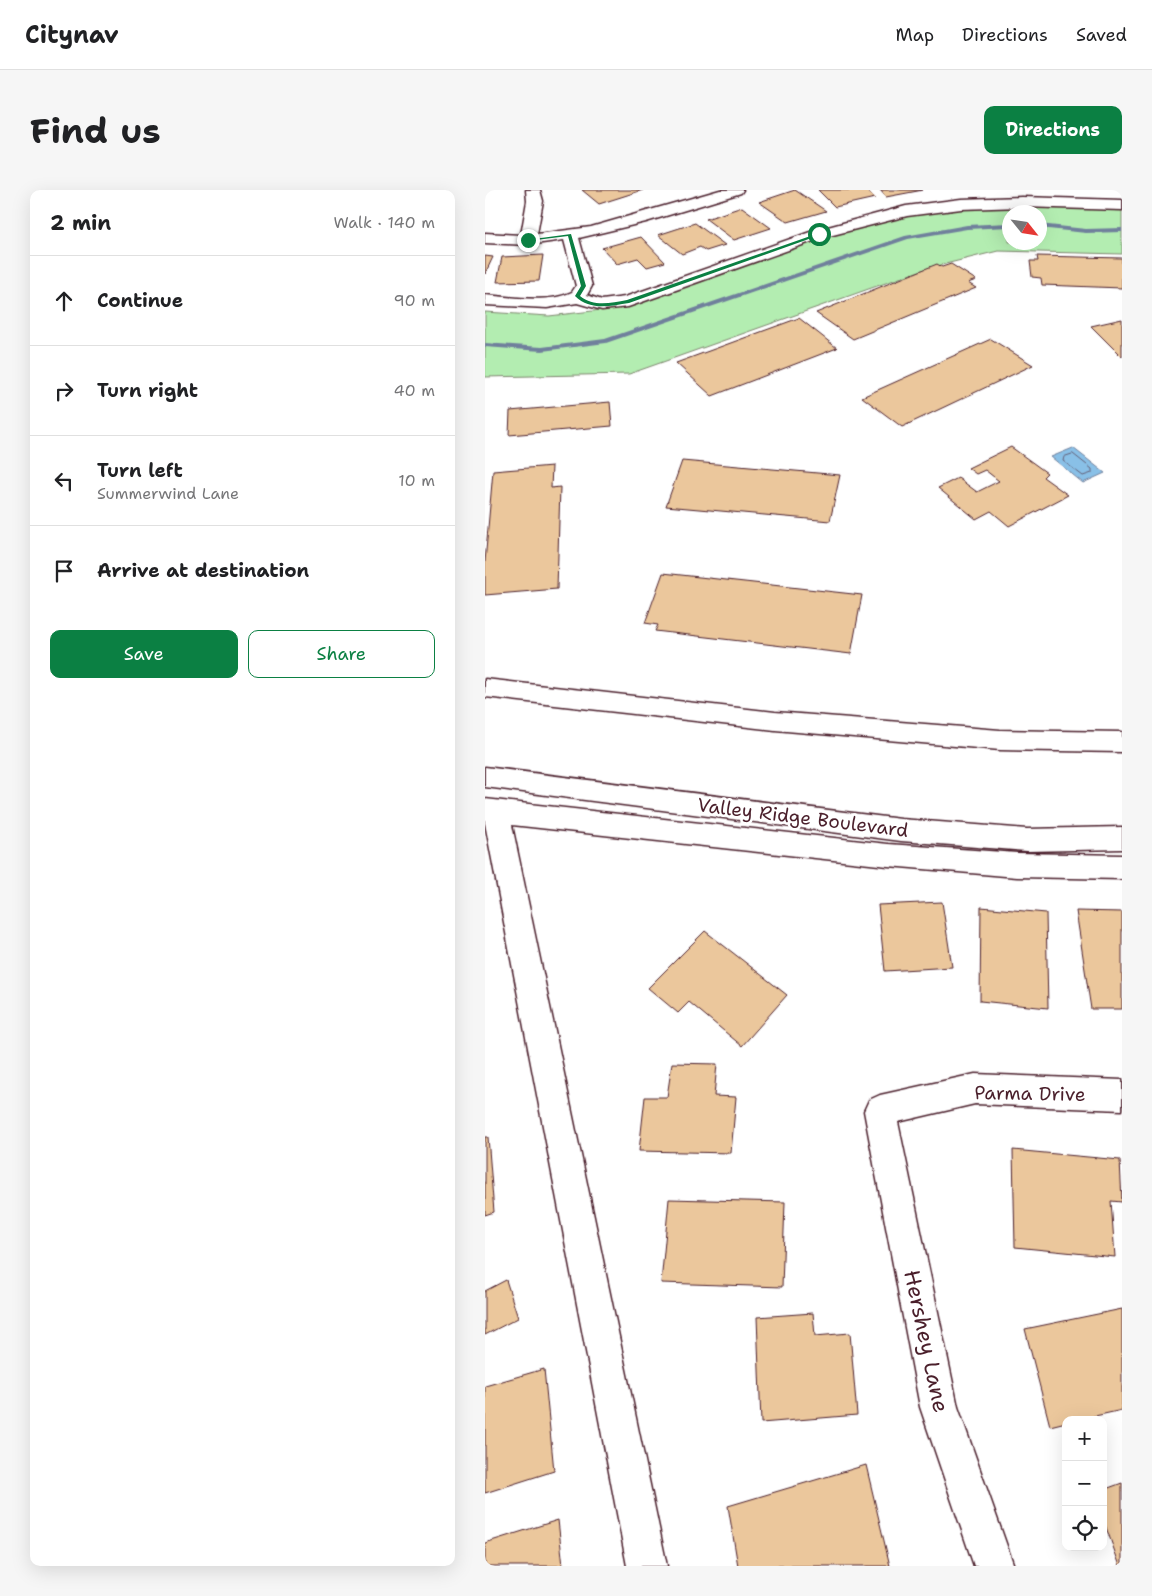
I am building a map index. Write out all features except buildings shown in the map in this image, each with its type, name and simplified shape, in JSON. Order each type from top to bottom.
[{"type":"main road","points":[[528,240],[535,201],[533,190]]},
{"type":"main road","points":[[677,190],[694,202]]},
{"type":"main road","points":[[485,238],[528,240],[570,234],[641,219],[736,190]]},
{"type":"main road","points":[[578,296],[587,304],[605,305],[628,302],[819,234],[905,211],[961,204],[1022,202],[1122,205]]},
{"type":"main road","points":[[485,300],[539,303],[564,301],[578,296],[584,286],[570,234]]},
{"type":"main road","points":[[485,688],[775,722],[1000,740],[1122,742]]},
{"type":"main road","name":"Valley Ridge Boulevard","points":[[485,777],[901,830],[1027,840],[1122,838]]},
{"type":"main road","points":[[647,1566],[491,811],[898,855],[1017,865],[1122,867]]},
{"type":"main road","name":"Parma Drive","points":[[880,1111],[975,1089],[1122,1095]]},
{"type":"main road","name":"Hershey Lane","points":[[880,1111],[939,1407],[993,1566]]},
{"type":"green space","points":[[1122,204],[1122,254],[998,251],[925,269],[629,374],[485,377],[485,312],[549,316],[610,309],[874,221],[948,208],[1002,207],[1002,250],[1047,250],[1047,206]]},
{"type":"water","points":[[1073,448],[1105,473],[1083,483],[1051,457]]},
{"type":"waterway","points":[[485,345],[542,349],[606,341],[907,237],[967,227],[1002,225]]},
{"type":"waterway","points":[[1047,227],[1086,231],[1122,230]]},
{"type":"route","points":[[528,240],[570,234],[584,286],[578,296],[587,304],[605,305],[628,302],[819,234]]}]
